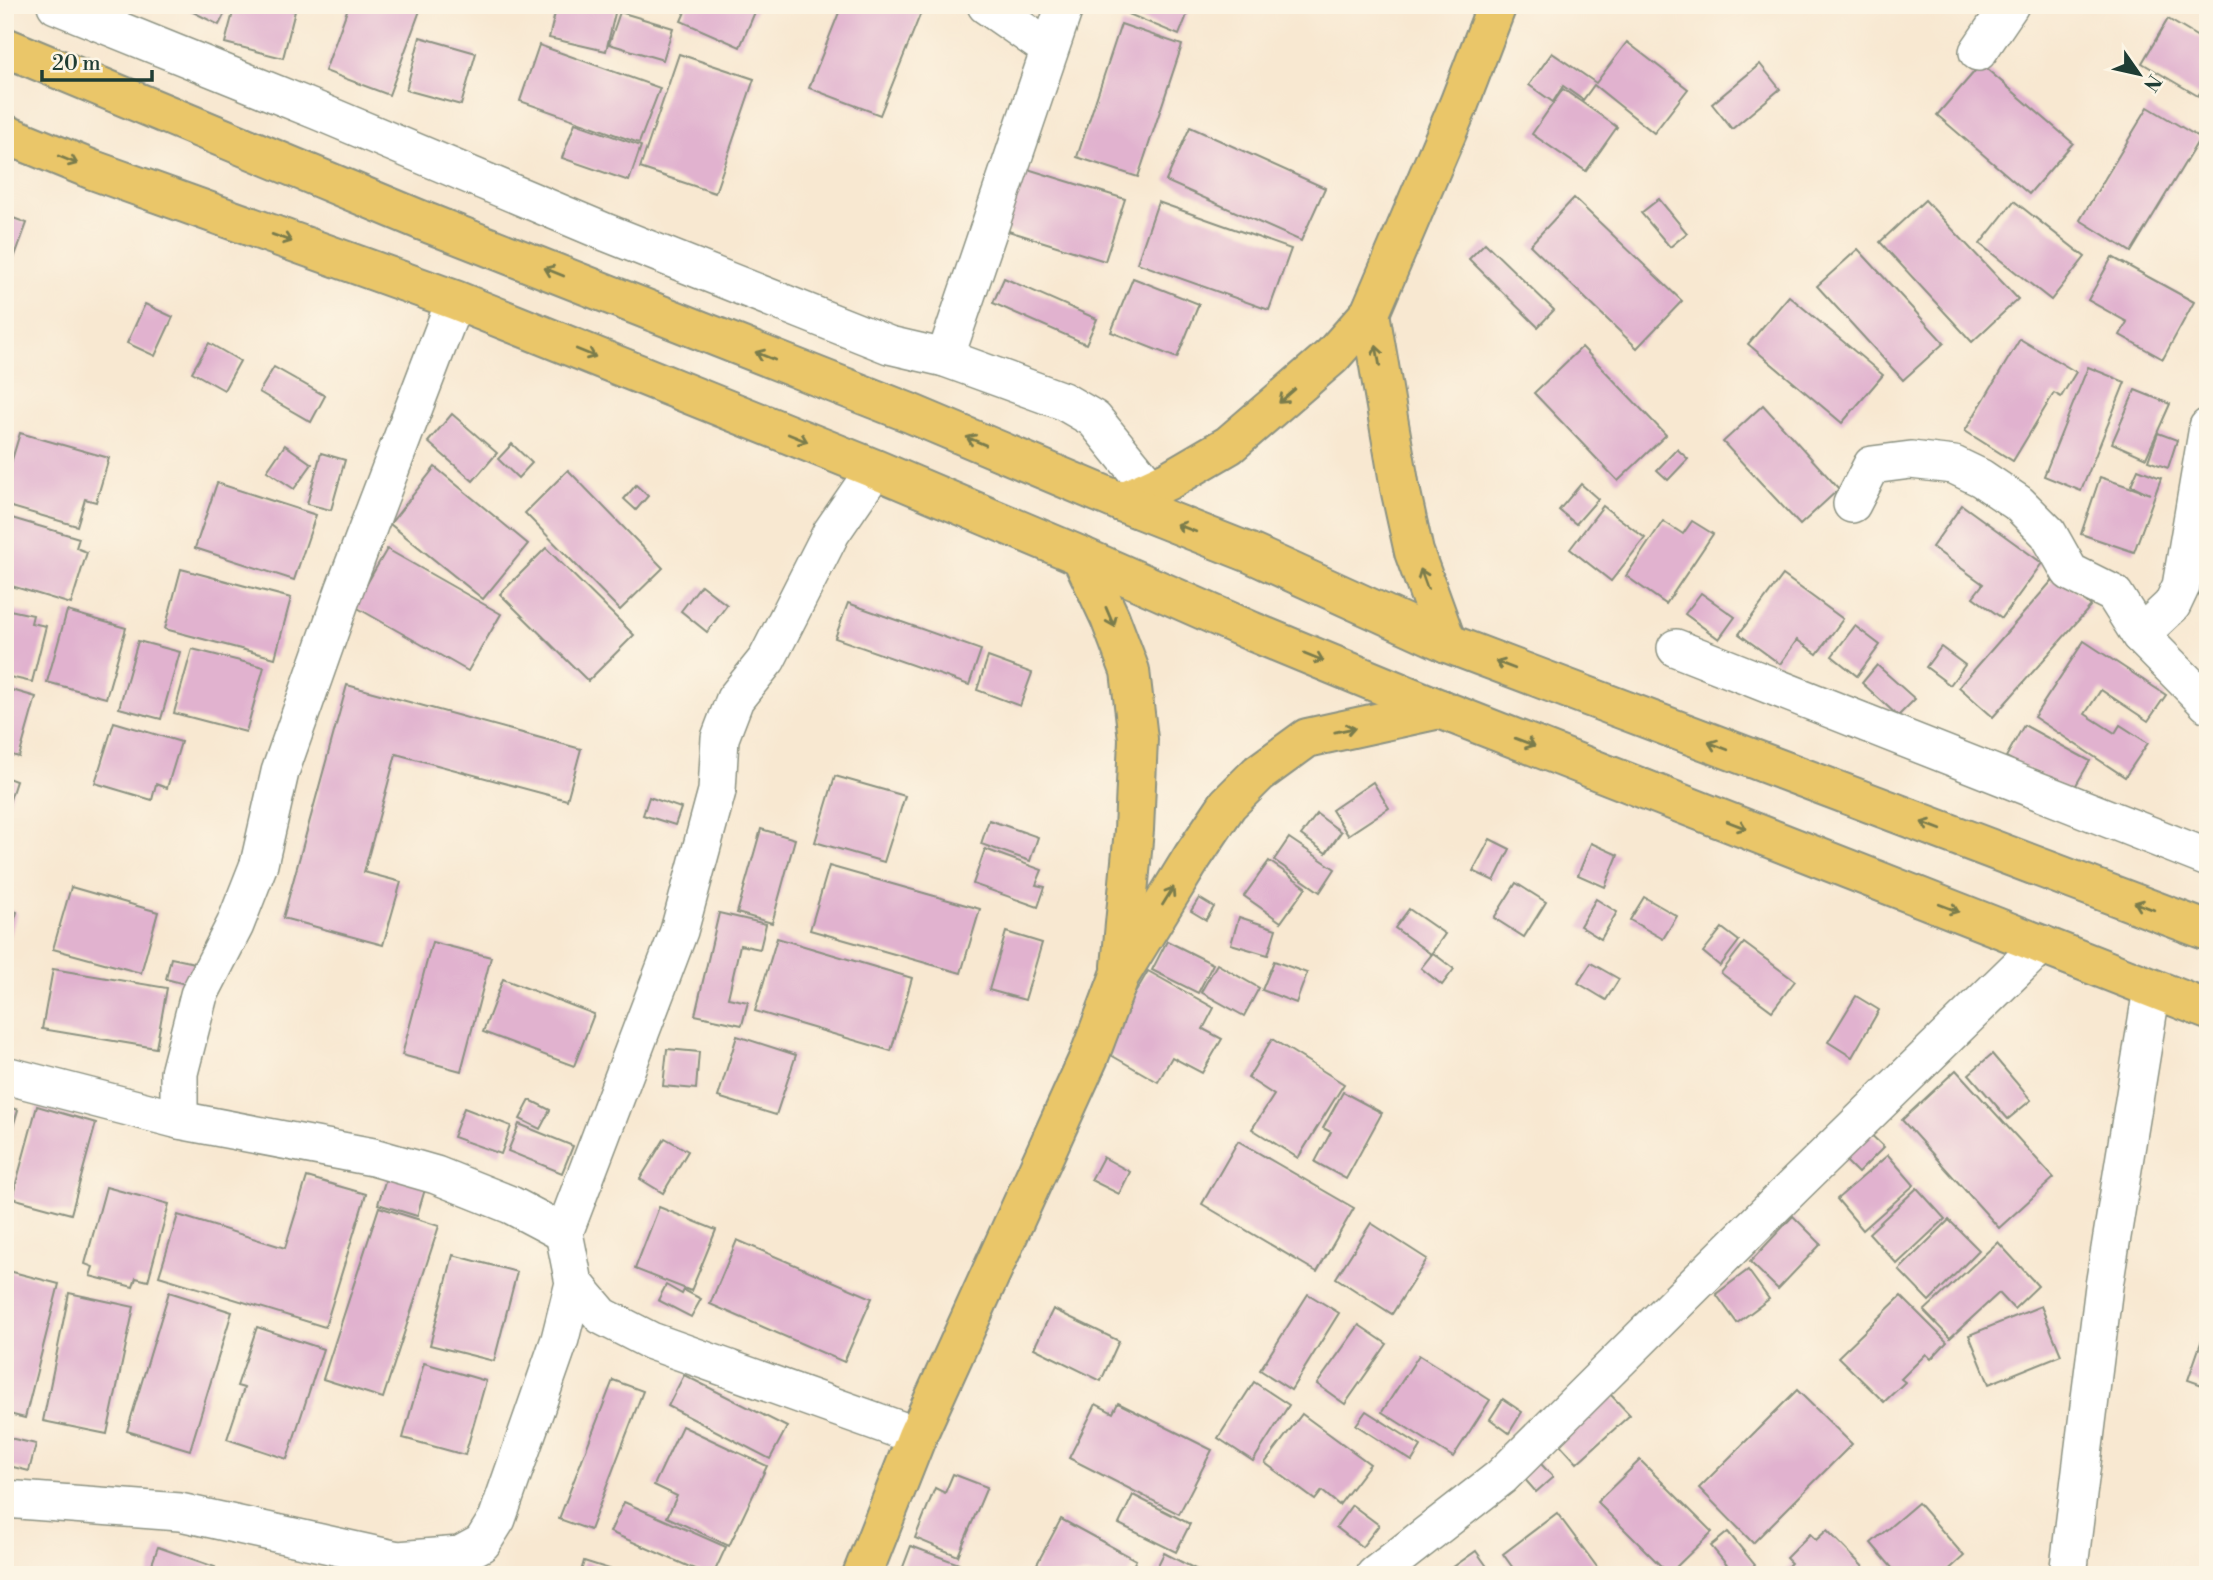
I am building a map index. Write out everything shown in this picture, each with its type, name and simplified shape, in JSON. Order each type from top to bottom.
[{"type":"main road","points":[[1136,495],[1229,445],[1332,356],[1370,313],[1459,104],[1497,5]]},
{"type":"main road","points":[[5,47],[423,220],[910,413],[1136,495],[1250,553],[1447,643],[2206,927]]},
{"type":"main road","points":[[5,134],[93,170],[455,300],[875,469],[1251,631],[1440,709],[2208,1010]]},
{"type":"main road","points":[[1370,313],[1400,488],[1414,552],[1447,643]]},
{"type":"main road","points":[[1081,556],[1110,618],[1130,671],[1138,739],[1134,830],[1120,975]]},
{"type":"main road","points":[[862,1575],[917,1436],[1090,1057],[1120,975],[1193,856],[1228,804],[1259,773],[1307,738],[1440,709]]},
{"type":"street","points":[[56,5],[642,247],[889,345],[945,358],[1063,401],[1094,419],[1136,495]]},
{"type":"street","points":[[986,5],[1049,49]]},
{"type":"street","points":[[945,358],[1065,5]]},
{"type":"street","points":[[1978,52],[2010,5]]},
{"type":"street","points":[[179,1120],[179,1073],[199,995],[235,925],[259,864],[285,759],[345,588],[455,300]]},
{"type":"street","points":[[2140,635],[2172,605],[2181,586],[2208,427]]},
{"type":"street","points":[[1852,503],[1872,465],[1911,460],[1954,465],[1981,478],[2018,503],[2048,533],[2070,572],[2114,594],[2140,635],[2208,704]]},
{"type":"street","points":[[5,1499],[180,1512],[398,1560],[460,1555],[482,1543],[497,1519],[560,1339],[574,1283],[564,1233],[679,931],[717,791],[720,738],[735,699],[767,659],[831,533],[875,469]]},
{"type":"street","points":[[1676,648],[2208,858]]},
{"type":"street","points":[[1375,1575],[1501,1477],[1794,1185],[2042,944]]},
{"type":"street","points":[[2060,1572],[2152,989]]},
{"type":"street","points":[[5,1075],[179,1120],[373,1157],[436,1175],[511,1205],[564,1233]]},
{"type":"street","points":[[574,1283],[602,1316],[651,1341],[917,1436]]},
{"type":"street","points":[[560,1339],[602,1316]]},
{"type":"building","points":[[179,5],[229,5],[219,25]]},
{"type":"building","points":[[235,5],[272,5],[295,11],[283,58],[225,43]]},
{"type":"building","points":[[349,5],[422,5],[389,95],[325,71]]},
{"type":"building","points":[[557,5],[600,5],[616,9],[606,51],[549,38]]},
{"type":"building","points":[[688,5],[758,5],[740,47],[681,21]]},
{"type":"building","points":[[842,5],[924,5],[880,115],[809,88]]},
{"type":"building","points":[[1129,5],[1191,5],[1179,35],[1126,13]]},
{"type":"building","points":[[620,12],[673,28],[663,60],[609,44]]},
{"type":"building","points":[[2168,19],[2208,43],[2208,80],[2198,96],[2142,63]]},
{"type":"building","points":[[1121,24],[1182,45],[1138,177],[1077,157]]},
{"type":"building","points":[[420,37],[476,53],[461,105],[406,90]]},
{"type":"building","points":[[1627,42],[1688,89],[1654,133],[1594,85],[1583,100],[1563,86],[1553,102],[1529,85],[1552,53],[1596,83]]},
{"type":"building","points":[[539,45],[660,88],[639,143],[520,101]]},
{"type":"building","points":[[679,54],[754,79],[715,193],[640,168]]},
{"type":"building","points":[[1760,64],[1780,89],[1732,129],[1712,104]]},
{"type":"building","points":[[1981,64],[2073,143],[2029,194],[1937,115]]},
{"type":"building","points":[[1563,89],[1617,127],[1586,171],[1532,134]]},
{"type":"building","points":[[2148,107],[2200,138],[2131,252],[2080,220]]},
{"type":"building","points":[[575,123],[641,146],[629,181],[562,158]]},
{"type":"building","points":[[1190,127],[1325,188],[1301,241],[1166,181]]},
{"type":"building","points":[[1021,167],[1125,199],[1105,261],[1002,229]]},
{"type":"building","points":[[1574,198],[1682,301],[1637,348],[1530,245]]},
{"type":"building","points":[[1659,199],[1687,233],[1670,247],[1641,213]]},
{"type":"building","points":[[1925,200],[2018,299],[1972,342],[1880,242]]},
{"type":"building","points":[[2014,201],[2085,257],[2051,300],[1980,244]]},
{"type":"building","points":[[1158,202],[1291,249],[1269,310],[1137,263]]},
{"type":"building","points":[[5,215],[27,223],[6,280],[5,280]]},
{"type":"building","points":[[1485,243],[1554,310],[1538,327],[1469,259]]},
{"type":"building","points":[[1858,249],[1944,343],[1903,380],[1817,286]]},
{"type":"building","points":[[2112,257],[2194,302],[2163,359],[2120,335],[2127,322],[2088,300]]},
{"type":"building","points":[[1004,278],[1097,319],[1086,344],[993,303]]},
{"type":"building","points":[[1133,278],[1199,304],[1177,358],[1111,332]]},
{"type":"building","points":[[1789,296],[1883,375],[1842,423],[1748,344]]},
{"type":"building","points":[[145,304],[173,317],[155,356],[127,343]]},
{"type":"building","points":[[2020,339],[2076,372],[2061,397],[2054,393],[2013,461],[1965,431]]},
{"type":"building","points":[[209,343],[240,361],[224,390],[192,372]]},
{"type":"building","points":[[1582,347],[1666,435],[1618,481],[1534,393]]},
{"type":"building","points":[[274,367],[325,396],[311,422],[259,392]]},
{"type":"building","points":[[2088,367],[2125,382],[2081,491],[2044,476]]},
{"type":"building","points":[[2135,390],[2170,404],[2146,458],[2112,443]]},
{"type":"building","points":[[1763,405],[1839,489],[1800,525],[1723,442]]},
{"type":"building","points":[[452,414],[497,453],[473,481],[428,442]]},
{"type":"building","points":[[20,433],[109,458],[96,502],[85,499],[77,526],[5,505],[5,483]]},
{"type":"building","points":[[2158,433],[2177,440],[2168,468],[2148,461]]},
{"type":"building","points":[[512,444],[532,463],[518,478],[498,459]]},
{"type":"building","points":[[285,445],[312,464],[294,489],[267,471]]},
{"type":"building","points":[[1677,449],[1688,459],[1668,480],[1657,470]]},
{"type":"building","points":[[321,453],[345,460],[331,510],[307,504]]},
{"type":"building","points":[[435,467],[528,544],[483,599],[390,524]]},
{"type":"building","points":[[2138,469],[2161,478],[2134,552],[2081,534],[2100,477],[2150,494],[2131,485]]},
{"type":"building","points":[[568,470],[663,568],[620,610],[525,513]]},
{"type":"building","points":[[217,483],[316,515],[294,580],[195,548]]},
{"type":"building","points":[[1581,484],[1598,499],[1576,524],[1559,510]]},
{"type":"building","points":[[636,485],[648,496],[636,510],[624,499]]},
{"type":"building","points":[[1962,505],[2042,563],[2002,618],[1973,597],[1983,584],[1932,547]]},
{"type":"building","points":[[1603,506],[1645,538],[1611,581],[1570,549]]},
{"type":"building","points":[[5,516],[79,538],[76,548],[87,552],[71,604],[5,584]]},
{"type":"building","points":[[1663,521],[1683,534],[1692,521],[1713,534],[1666,604],[1626,576]]},
{"type":"building","points":[[546,548],[634,635],[588,681],[500,594]]},
{"type":"building","points":[[387,549],[501,614],[468,671],[354,606]]},
{"type":"building","points":[[181,569],[291,598],[275,658],[165,629]]},
{"type":"building","points":[[1783,575],[1843,619],[1817,654],[1797,640],[1780,664],[1739,634]]},
{"type":"building","points":[[2057,575],[2091,606],[1993,717],[1959,687]]},
{"type":"building","points":[[701,585],[727,605],[707,632],[681,611]]},
{"type":"building","points":[[1701,593],[1735,617],[1719,639],[1685,614]]},
{"type":"building","points":[[848,603],[981,650],[969,685],[835,638]]},
{"type":"building","points":[[5,609],[33,615],[31,623],[46,626],[32,682],[5,676]]},
{"type":"building","points":[[67,611],[126,628],[106,698],[47,682]]},
{"type":"building","points":[[1855,626],[1880,645],[1857,676],[1832,656]]},
{"type":"building","points":[[138,641],[180,652],[161,719],[119,708]]},
{"type":"building","points":[[2084,641],[2166,695],[2148,721],[2101,690],[2085,714],[2115,733],[2120,725],[2148,743],[2125,777],[2034,717]]},
{"type":"building","points":[[1941,647],[1965,665],[1950,685],[1926,667]]},
{"type":"building","points":[[192,649],[264,667],[246,732],[174,713]]},
{"type":"building","points":[[988,657],[1032,673],[1020,706],[977,690]]},
{"type":"building","points":[[1877,665],[1915,699],[1898,716],[1862,683]]},
{"type":"building","points":[[347,685],[581,749],[567,800],[396,754],[364,872],[401,882],[383,945],[283,918]]},
{"type":"building","points":[[5,688],[36,697],[19,757],[5,753]]},
{"type":"building","points":[[114,722],[181,742],[167,788],[156,784],[152,800],[95,783]]},
{"type":"building","points":[[2024,725],[2090,761],[2072,792],[2006,757]]},
{"type":"building","points":[[835,776],[905,796],[884,862],[815,842]]},
{"type":"building","points":[[5,777],[16,781],[6,812],[5,812]]},
{"type":"building","points":[[1373,782],[1389,808],[1348,835],[1332,810]]},
{"type":"building","points":[[649,797],[681,808],[675,825],[643,815]]},
{"type":"building","points":[[1317,814],[1341,832],[1326,853],[1301,835]]},
{"type":"building","points":[[989,820],[1038,837],[1030,861],[981,844]]},
{"type":"building","points":[[761,829],[795,839],[772,923],[737,913]]},
{"type":"building","points":[[1289,838],[1335,869],[1320,892],[1274,860]]},
{"type":"building","points":[[1490,839],[1510,849],[1494,881],[1473,871]]},
{"type":"building","points":[[1591,843],[1618,855],[1605,887],[1578,875]]},
{"type":"building","points":[[985,849],[1042,870],[1036,885],[1045,887],[1038,907],[973,884]]},
{"type":"building","points":[[1269,861],[1306,887],[1281,922],[1244,896]]},
{"type":"building","points":[[829,866],[980,909],[961,973],[810,930]]},
{"type":"building","points":[[1516,883],[1546,902],[1524,937],[1494,918]]},
{"type":"building","points":[[71,887],[158,912],[141,973],[53,949]]},
{"type":"building","points":[[1644,897],[1677,916],[1663,939],[1630,920]]},
{"type":"building","points":[[1199,898],[1214,907],[1206,920],[1191,911]]},
{"type":"building","points":[[1596,899],[1617,912],[1601,939],[1580,926]]},
{"type":"building","points":[[5,909],[17,912],[6,951],[5,951]]},
{"type":"building","points":[[1409,909],[1445,934],[1431,954],[1395,928]]},
{"type":"building","points":[[719,913],[766,924],[760,949],[740,945],[728,998],[748,1002],[742,1025],[695,1015]]},
{"type":"building","points":[[1239,917],[1276,929],[1268,955],[1231,944]]},
{"type":"building","points":[[1722,928],[1739,941],[1720,966],[1703,952]]},
{"type":"building","points":[[1006,932],[1042,943],[1025,1000],[989,990]]},
{"type":"building","points":[[777,938],[912,978],[891,1051],[755,1011]]},
{"type":"building","points":[[1167,941],[1213,964],[1198,993],[1152,970]]},
{"type":"building","points":[[432,942],[491,957],[461,1071],[402,1055]]},
{"type":"building","points":[[1744,943],[1795,981],[1772,1011],[1721,973]]},
{"type":"building","points":[[1433,953],[1454,969],[1442,985],[1421,968]]},
{"type":"building","points":[[171,958],[195,963],[189,985],[166,979]]},
{"type":"building","points":[[1274,961],[1307,973],[1296,1003],[1262,990]]},
{"type":"building","points":[[1591,963],[1619,979],[1606,1000],[1578,983]]},
{"type":"building","points":[[1217,964],[1259,988],[1244,1016],[1201,992]]},
{"type":"building","points":[[53,969],[167,988],[156,1048],[42,1029]]},
{"type":"building","points":[[1148,971],[1214,1008],[1203,1029],[1222,1039],[1202,1073],[1172,1057],[1158,1082],[1102,1050]]},
{"type":"building","points":[[503,979],[594,1014],[574,1066],[483,1032]]},
{"type":"building","points":[[1856,996],[1879,1010],[1852,1057],[1828,1042]]},
{"type":"building","points":[[737,1036],[796,1055],[776,1115],[718,1097]]},
{"type":"building","points":[[1272,1039],[1344,1084],[1298,1158],[1252,1129],[1274,1095],[1248,1078]]},
{"type":"building","points":[[667,1049],[699,1052],[696,1089],[663,1086]]},
{"type":"building","points":[[1992,1054],[2031,1100],[2008,1119],[1969,1074]]},
{"type":"building","points":[[1956,1070],[2054,1178],[1999,1228],[1902,1120]]},
{"type":"building","points":[[1343,1092],[1382,1113],[1346,1179],[1315,1162],[1331,1132],[1323,1128]]},
{"type":"building","points":[[530,1100],[550,1110],[540,1129],[520,1119]]},
{"type":"building","points":[[5,1106],[18,1110],[6,1150],[5,1150]]},
{"type":"building","points":[[37,1106],[96,1123],[71,1214],[12,1198]]},
{"type":"building","points":[[464,1108],[511,1126],[501,1154],[453,1137]]},
{"type":"building","points":[[519,1124],[573,1146],[562,1173],[508,1151]]},
{"type":"building","points":[[1864,1128],[1884,1147],[1858,1173],[1839,1154]]},
{"type":"building","points":[[665,1138],[688,1151],[663,1193],[640,1179]]},
{"type":"building","points":[[1238,1141],[1354,1208],[1317,1272],[1202,1204]]},
{"type":"building","points":[[1888,1155],[1914,1185],[1863,1230],[1837,1199]]},
{"type":"building","points":[[1103,1157],[1130,1172],[1119,1194],[1091,1180]]},
{"type":"building","points":[[387,1175],[426,1186],[417,1216],[378,1204]]},
{"type":"building","points":[[307,1177],[366,1194],[325,1327],[159,1276],[178,1215],[285,1248]]},
{"type":"building","points":[[106,1187],[169,1204],[148,1281],[136,1278],[133,1287],[90,1276],[93,1267],[85,1264]]},
{"type":"building","points":[[1917,1188],[1945,1219],[1897,1264],[1869,1233]]},
{"type":"building","points":[[379,1207],[439,1226],[383,1398],[323,1379]]},
{"type":"building","points":[[659,1207],[716,1230],[691,1291],[635,1269]]},
{"type":"building","points":[[1793,1216],[1821,1244],[1778,1289],[1750,1262]]},
{"type":"building","points":[[1949,1220],[1979,1250],[1929,1301],[1899,1270]]},
{"type":"building","points":[[1371,1223],[1427,1259],[1392,1314],[1336,1278]]},
{"type":"building","points":[[737,1240],[872,1298],[844,1362],[710,1304]]},
{"type":"building","points":[[1998,1242],[2038,1286],[2014,1309],[1999,1293],[1950,1338],[1924,1311]]},
{"type":"building","points":[[453,1255],[517,1272],[494,1361],[430,1345]]},
{"type":"building","points":[[5,1270],[59,1284],[25,1418],[5,1413]]},
{"type":"building","points":[[1748,1270],[1769,1299],[1737,1323],[1716,1294]]},
{"type":"building","points":[[666,1285],[682,1294],[684,1290],[701,1299],[691,1317],[658,1300]]},
{"type":"building","points":[[169,1292],[232,1312],[190,1450],[127,1431]]},
{"type":"building","points":[[69,1293],[134,1307],[107,1434],[43,1421]]},
{"type":"building","points":[[1308,1294],[1339,1313],[1291,1390],[1260,1370]]},
{"type":"building","points":[[1901,1296],[1947,1342],[1931,1359],[1926,1354],[1901,1379],[1905,1382],[1884,1402],[1838,1357]]},
{"type":"building","points":[[2041,1306],[2061,1355],[1989,1384],[1969,1335]]},
{"type":"building","points":[[1053,1309],[1119,1341],[1101,1381],[1034,1348]]},
{"type":"building","points":[[1359,1325],[1387,1344],[1345,1404],[1317,1384]]},
{"type":"building","points":[[2208,1325],[2208,1387],[2188,1380]]},
{"type":"building","points":[[257,1327],[323,1349],[287,1459],[227,1439],[244,1388],[237,1386]]},
{"type":"building","points":[[1419,1355],[1490,1400],[1453,1457],[1382,1412]]},
{"type":"building","points":[[424,1363],[486,1381],[465,1455],[403,1438]]},
{"type":"building","points":[[684,1375],[787,1427],[770,1459],[668,1406]]},
{"type":"building","points":[[613,1380],[643,1391],[590,1530],[559,1519]]},
{"type":"building","points":[[1254,1382],[1289,1405],[1253,1461],[1218,1438]]},
{"type":"building","points":[[1797,1390],[1852,1444],[1753,1543],[1699,1488]]},
{"type":"building","points":[[1610,1394],[1630,1415],[1577,1463],[1557,1441]]},
{"type":"building","points":[[1503,1399],[1522,1412],[1509,1433],[1490,1419]]},
{"type":"building","points":[[1118,1403],[1212,1450],[1179,1514],[1069,1458],[1096,1404],[1113,1413]]},
{"type":"building","points":[[1366,1411],[1421,1446],[1412,1461],[1356,1425]]},
{"type":"building","points":[[1302,1414],[1370,1464],[1339,1505],[1322,1491],[1315,1500],[1265,1463]]},
{"type":"building","points":[[682,1426],[767,1466],[729,1546],[667,1517],[677,1496],[654,1485]]},
{"type":"building","points":[[5,1437],[36,1444],[29,1471],[5,1465]]},
{"type":"building","points":[[1532,1454],[1553,1477],[1536,1492],[1516,1469]]},
{"type":"building","points":[[1640,1460],[1712,1532],[1669,1574],[1597,1502]]},
{"type":"building","points":[[953,1474],[987,1487],[958,1556],[915,1538],[935,1488],[945,1493]]},
{"type":"building","points":[[1133,1495],[1190,1524],[1176,1552],[1119,1524]]},
{"type":"building","points":[[624,1502],[726,1547],[713,1575],[610,1532]]},
{"type":"building","points":[[1918,1503],[1964,1556],[1943,1575],[1898,1575],[1871,1543]]},
{"type":"building","points":[[1352,1505],[1379,1525],[1362,1547],[1336,1527]]},
{"type":"building","points":[[1557,1513],[1603,1575],[1518,1575],[1503,1554]]},
{"type":"building","points":[[1061,1519],[1136,1560],[1128,1575],[1031,1575]]},
{"type":"building","points":[[1827,1530],[1871,1575],[1779,1575],[1791,1563],[1786,1558],[1810,1534],[1816,1540]]},
{"type":"building","points":[[1728,1532],[1755,1565],[1743,1575],[1735,1575],[1711,1546]]},
{"type":"building","points":[[911,1546],[959,1564],[954,1575],[900,1575]]},
{"type":"building","points":[[158,1547],[215,1567],[212,1575],[148,1575]]},
{"type":"building","points":[[1476,1551],[1493,1575],[1442,1575]]},
{"type":"building","points":[[1164,1553],[1207,1575],[1153,1575]]},
{"type":"building","points":[[584,1561],[625,1574],[580,1575]]},
{"type":"building","points":[[345,1563],[375,1575],[340,1575]]}]
